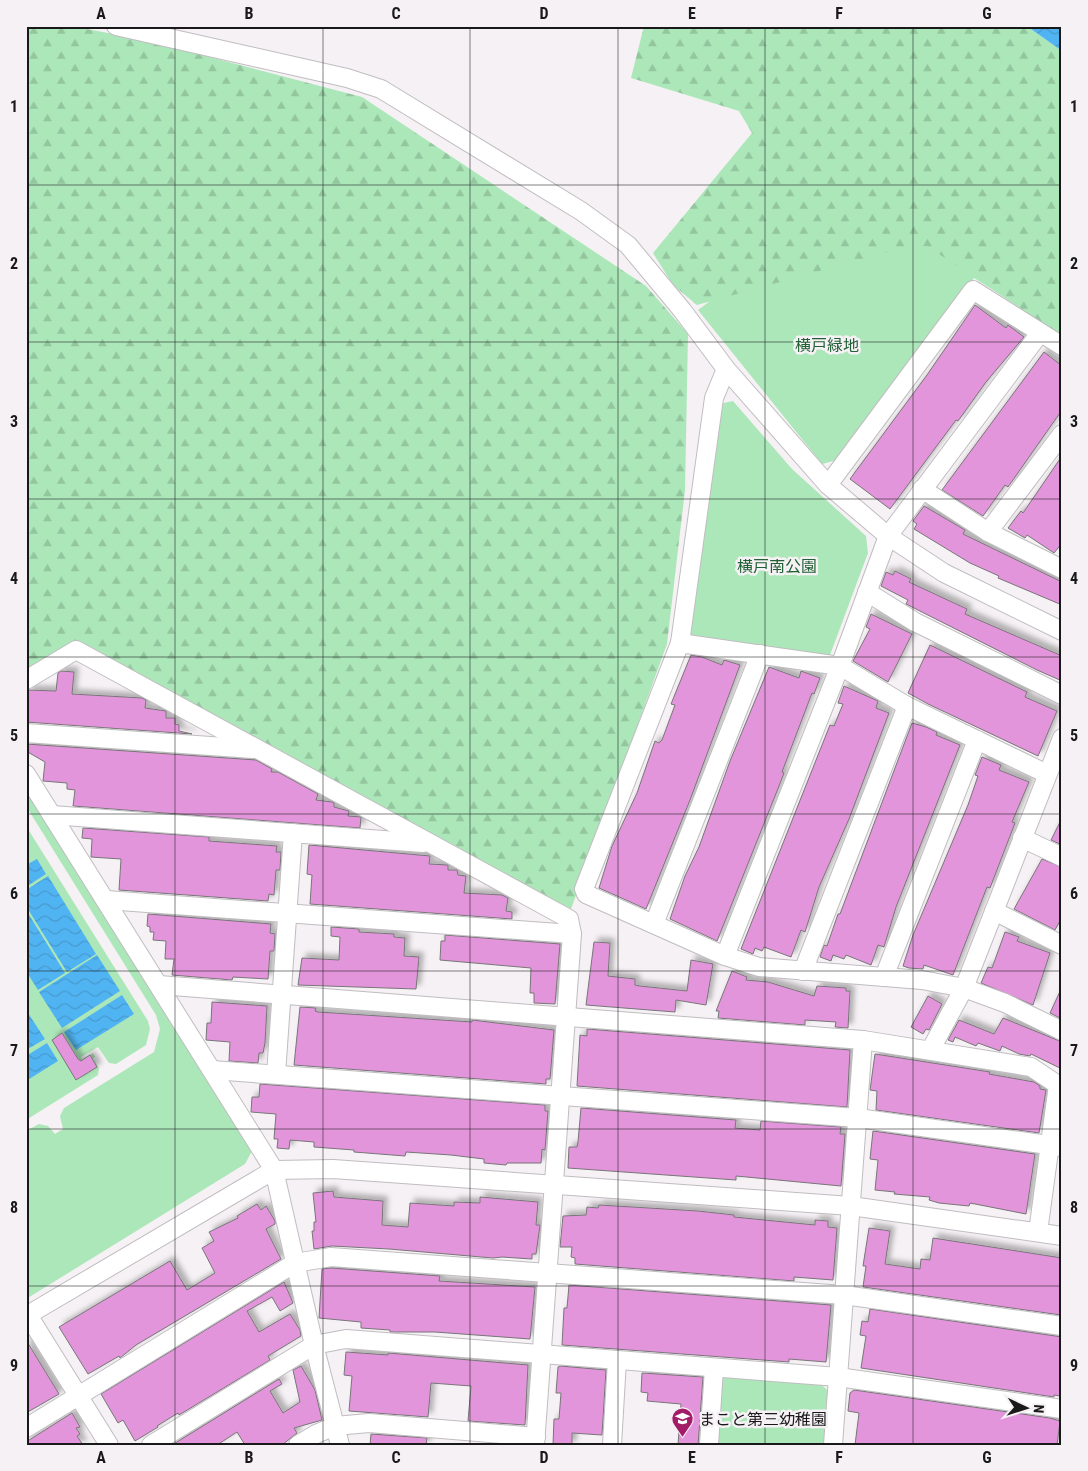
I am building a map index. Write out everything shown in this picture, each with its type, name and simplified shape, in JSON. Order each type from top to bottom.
[{"type":"street","points":[[116,26],[347,78],[381,89],[581,210],[628,245],[682,310],[726,369],[828,484],[888,536],[944,573],[1062,631]]},
{"type":"street","points":[[828,484],[973,290],[1062,346]]},
{"type":"street","points":[[725,956],[840,666],[888,536],[1040,332]]},
{"type":"street","points":[[726,369],[714,398],[680,642],[584,889],[586,894],[725,956],[759,967],[922,980],[964,988],[1005,1003],[1062,1031]]},
{"type":"street","points":[[988,532],[1062,434]]},
{"type":"street","points":[[922,489],[988,532],[1061,566]]},
{"type":"street","points":[[867,592],[915,622],[1062,695]]},
{"type":"street","points":[[680,642],[840,666],[907,706],[1048,774]]},
{"type":"street","points":[[26,680],[76,650],[569,919],[572,934],[536,1441],[369,1423],[335,1426],[316,1434],[298,1445]]},
{"type":"street","points":[[654,924],[760,654]]},
{"type":"street","points":[[803,971],[907,706]]},
{"type":"street","points":[[26,733],[259,750]]},
{"type":"street","points":[[930,1049],[964,988],[1062,738]]},
{"type":"street","points":[[884,977],[977,740]]},
{"type":"street","points":[[26,774],[274,1170],[314,1345],[340,1445]]},
{"type":"street","points":[[52,816],[429,844]]},
{"type":"street","points":[[276,1074],[293,833]]},
{"type":"street","points":[[1022,838],[1062,857]]},
{"type":"street","points":[[106,900],[572,934]]},
{"type":"street","points":[[994,911],[1062,945]]},
{"type":"street","points":[[159,985],[863,1040],[930,1049],[1031,1067],[1058,1085],[1055,1146],[1038,1232]]},
{"type":"street","points":[[833,1445],[863,1040]]},
{"type":"street","points":[[212,1070],[858,1118],[1055,1146]]},
{"type":"street","points":[[109,1445],[27,1316],[274,1170],[333,1169],[851,1206],[1062,1236]]},
{"type":"street","points":[[26,1428],[295,1263],[331,1257],[844,1295],[1062,1326]]},
{"type":"street","points":[[151,1445],[314,1345],[346,1339],[542,1356],[838,1377],[1062,1409]]},
{"type":"street","points":[[612,1445],[617,1361]]},
{"type":"street","points":[[710,1445],[714,1368]]},
{"type":"green space","points":[[26,26],[71,26],[145,40],[362,97],[646,286],[688,334],[685,490],[667,644],[571,909],[392,817],[75,643],[26,671]]},
{"type":"green space","points":[[644,26],[1027,26],[1062,51],[1062,336],[927,246],[892,251],[697,305],[673,285],[653,253],[752,133],[739,111],[631,78]]},
{"type":"green space","name":"横戸緑地","points":[[1062,213],[1062,332],[974,278],[837,460],[822,464],[698,310],[729,287]]},
{"type":"green space","name":"横戸南公園","points":[[733,401],[792,469],[866,536],[868,553],[830,655],[685,637],[719,404]]},
{"type":"green space","points":[[26,791],[252,1151],[245,1164],[26,1299],[26,1131],[39,1124],[48,1126],[55,1134],[63,1129],[60,1116],[64,1108],[154,1052],[160,1029],[156,1015],[26,806]]},
{"type":"green space","points":[[26,826],[148,1021],[150,1029],[146,1045],[116,1064],[109,1063],[98,1047],[81,1057],[82,1059],[93,1053],[95,1057],[93,1058],[99,1068],[98,1075],[26,1120]]},
{"type":"green space","points":[[722,1374],[819,1382],[828,1391],[824,1445],[712,1445]]},
{"type":"water","points":[[1027,26],[1062,26],[1062,51],[1031,29]]},
{"type":"water","points":[[37,859],[46,874],[26,887],[26,865]]},
{"type":"water","points":[[48,876],[96,954],[67,972],[26,906],[26,890]]},
{"type":"water","points":[[26,910],[65,973],[38,990],[26,971]]},
{"type":"water","points":[[97,955],[120,991],[62,1028],[39,992]]},
{"type":"water","points":[[122,995],[134,1014],[76,1050],[64,1032]]},
{"type":"water","points":[[26,1010],[45,1039],[26,1050]]},
{"type":"water","points":[[47,1043],[58,1061],[26,1081],[26,1056]]},
{"type":"building","points":[[975,305],[1006,328],[1008,325],[1024,337],[986,382],[958,421],[956,420],[890,509],[850,479],[927,375]]},
{"type":"building","points":[[1044,352],[1062,366],[1062,410],[1008,487],[1005,485],[983,516],[942,490]]},
{"type":"building","points":[[1062,456],[1062,543],[1054,553],[1027,535],[1025,538],[1008,528],[1021,511],[1023,513]]},
{"type":"building","points":[[924,506],[965,530],[963,534],[1062,582],[1062,605],[998,578],[999,576],[970,563],[914,529],[917,524],[913,521]]},
{"type":"building","points":[[895,571],[911,579],[909,582],[967,609],[965,614],[1062,656],[1062,681],[906,604],[908,600],[881,586],[886,572],[893,575]]},
{"type":"building","points":[[871,614],[912,634],[888,682],[853,661],[870,629],[866,627]]},
{"type":"building","points":[[930,645],[1027,692],[1025,697],[1057,711],[1038,756],[908,693]]},
{"type":"building","points":[[691,655],[722,665],[724,660],[740,665],[690,800],[646,909],[599,888],[612,846],[637,793],[655,741],[659,743],[662,740],[675,705],[671,704]]},
{"type":"building","points":[[769,667],[799,678],[801,671],[820,678],[814,694],[812,693],[782,772],[784,773],[717,941],[670,919],[685,876],[699,847],[730,761]]},
{"type":"building","points":[[61,671],[74,672],[72,694],[142,698],[146,700],[145,708],[166,711],[166,718],[175,718],[175,724],[179,725],[179,731],[192,734],[26,722],[28,690],[56,691],[58,673]]},
{"type":"building","points":[[844,686],[878,701],[876,708],[889,713],[849,819],[819,887],[805,932],[801,930],[791,957],[764,947],[762,951],[755,948],[753,954],[741,949],[830,725],[834,726],[843,704],[838,703]]},
{"type":"building","points":[[912,723],[937,732],[936,735],[960,745],[896,907],[884,947],[878,945],[871,965],[846,955],[844,959],[833,955],[831,961],[820,957],[824,945],[827,946],[838,914],[840,914]]},
{"type":"building","points":[[26,744],[256,760],[272,769],[271,772],[278,772],[318,794],[316,800],[332,802],[334,807],[349,811],[348,816],[361,817],[360,828],[73,806],[75,790],[67,789],[67,783],[43,781],[45,762],[26,751]]},
{"type":"building","points":[[982,757],[1001,765],[999,770],[1029,782],[1012,822],[1015,823],[990,888],[987,887],[953,975],[924,965],[923,969],[903,966],[913,935],[968,805],[978,776],[975,775]]},
{"type":"building","points":[[1062,818],[1062,845],[1051,840]]},
{"type":"building","points":[[83,828],[209,837],[209,841],[277,846],[276,852],[281,852],[280,870],[276,870],[274,895],[269,894],[268,901],[119,890],[121,859],[91,857],[92,839],[82,838]]},
{"type":"building","points":[[309,845],[430,856],[429,864],[448,865],[448,870],[457,870],[458,875],[466,876],[464,893],[502,895],[508,898],[506,911],[512,912],[512,919],[310,904],[312,875],[307,874]]},
{"type":"building","points":[[1042,859],[1062,867],[1062,917],[1055,930],[1014,909]]},
{"type":"building","points":[[148,914],[271,924],[270,933],[275,934],[274,951],[270,951],[268,979],[233,977],[232,980],[172,975],[174,959],[165,959],[166,941],[153,940],[154,932],[150,932],[150,927],[147,926]]},
{"type":"building","points":[[331,927],[359,929],[359,932],[394,934],[394,937],[405,938],[404,956],[419,957],[416,989],[298,985],[302,958],[339,960],[340,937],[331,936]]},
{"type":"building","points":[[1005,932],[1019,937],[1017,941],[1050,953],[1033,1005],[981,983],[988,967],[992,968]]},
{"type":"building","points":[[445,935],[560,944],[555,1004],[534,1003],[534,993],[530,993],[531,968],[440,960],[441,941],[445,941]]},
{"type":"building","points":[[594,942],[610,943],[608,976],[635,979],[635,985],[640,986],[687,991],[691,960],[713,964],[706,1005],[676,1000],[675,1012],[586,1005]]},
{"type":"building","points":[[732,971],[747,977],[746,980],[768,982],[814,996],[817,986],[846,988],[846,991],[850,991],[848,1028],[835,1027],[836,1022],[805,1020],[805,1025],[718,1018],[719,1011],[716,1011]]},
{"type":"building","points":[[1062,987],[1062,1019],[1050,1013]]},
{"type":"building","points":[[928,996],[942,1004],[929,1030],[926,1029],[923,1034],[911,1027]]},
{"type":"building","points":[[212,1002],[267,1006],[265,1043],[263,1053],[259,1053],[258,1063],[229,1061],[230,1042],[206,1040],[207,1023],[211,1023]]},
{"type":"building","points":[[300,1007],[316,1008],[315,1011],[318,1012],[472,1022],[472,1020],[554,1030],[550,1079],[546,1079],[546,1084],[294,1065]]},
{"type":"building","points":[[1003,1018],[1062,1042],[1062,1069],[1031,1054],[1030,1056],[1019,1054],[1002,1046],[1000,1051],[978,1043],[976,1046],[955,1037],[953,1042],[948,1040],[959,1020],[994,1034]]},
{"type":"building","points":[[587,1029],[850,1050],[847,1107],[577,1086],[580,1035],[587,1036]]},
{"type":"building","points":[[62,1033],[78,1059],[81,1061],[90,1055],[97,1067],[76,1080],[52,1040]]},
{"type":"building","points":[[875,1054],[990,1072],[989,1074],[1034,1082],[1040,1086],[1040,1089],[1046,1090],[1039,1133],[876,1110],[877,1091],[870,1090]]},
{"type":"building","points":[[260,1084],[545,1105],[545,1111],[548,1111],[545,1150],[542,1149],[541,1163],[507,1163],[506,1165],[484,1163],[484,1159],[451,1155],[406,1152],[405,1156],[354,1152],[354,1150],[314,1147],[314,1142],[290,1140],[289,1149],[277,1148],[278,1139],[274,1139],[276,1114],[251,1112],[252,1097],[259,1097]]},
{"type":"building","points":[[581,1108],[736,1120],[735,1128],[760,1130],[761,1121],[841,1127],[840,1134],[845,1134],[841,1186],[736,1176],[736,1180],[568,1168],[569,1147],[577,1147]]},
{"type":"building","points":[[873,1131],[1035,1154],[1026,1214],[970,1203],[969,1206],[939,1203],[929,1200],[930,1197],[894,1194],[895,1192],[875,1190],[878,1160],[870,1159]]},
{"type":"building","points":[[333,1191],[334,1197],[383,1201],[382,1225],[408,1227],[410,1203],[454,1206],[454,1202],[480,1203],[480,1197],[538,1202],[536,1225],[540,1225],[536,1254],[532,1254],[532,1259],[493,1258],[332,1246],[314,1249],[312,1231],[314,1231],[314,1222],[316,1222],[313,1193]]},
{"type":"building","points":[[257,1204],[261,1210],[266,1206],[275,1221],[275,1224],[266,1229],[281,1259],[136,1345],[120,1358],[119,1356],[88,1374],[59,1327],[170,1261],[187,1290],[215,1273],[202,1248],[214,1241],[209,1232],[238,1218],[237,1216]]},
{"type":"building","points":[[599,1205],[698,1211],[734,1215],[734,1217],[815,1225],[815,1220],[828,1221],[828,1227],[837,1228],[833,1280],[794,1277],[794,1281],[575,1264],[575,1258],[571,1257],[572,1247],[560,1247],[563,1216],[586,1215],[587,1207],[598,1208]]},
{"type":"building","points":[[869,1228],[890,1231],[885,1264],[920,1269],[921,1259],[930,1260],[933,1238],[1062,1258],[1061,1315],[863,1287],[866,1266],[863,1266]]},
{"type":"building","points":[[331,1268],[440,1276],[439,1281],[535,1287],[530,1339],[435,1332],[390,1332],[390,1330],[361,1328],[361,1322],[319,1318],[322,1269]]},
{"type":"building","points":[[284,1282],[293,1303],[280,1311],[272,1297],[247,1311],[259,1332],[290,1314],[300,1330],[301,1336],[268,1356],[270,1360],[179,1415],[178,1413],[135,1441],[123,1420],[118,1423],[101,1394]]},
{"type":"building","points":[[569,1285],[831,1305],[826,1362],[789,1359],[789,1362],[562,1345],[564,1308],[567,1308]]},
{"type":"building","points":[[870,1309],[1062,1337],[1060,1396],[1054,1395],[1054,1397],[861,1368],[866,1336],[860,1335],[862,1321],[868,1322]]},
{"type":"building","points":[[26,1340],[59,1394],[26,1413]]},
{"type":"building","points":[[346,1352],[388,1355],[388,1353],[528,1365],[525,1425],[468,1421],[471,1386],[431,1383],[428,1417],[349,1411],[352,1376],[344,1375]]},
{"type":"building","points":[[301,1366],[315,1390],[322,1420],[294,1428],[297,1433],[282,1445],[245,1445],[237,1432],[217,1445],[172,1445],[279,1379],[282,1384],[270,1391],[283,1413],[300,1402],[293,1370]]},
{"type":"building","points":[[558,1367],[606,1370],[602,1435],[572,1433],[572,1445],[553,1445],[554,1419],[559,1419],[561,1393],[556,1393]]},
{"type":"building","points":[[642,1373],[703,1377],[698,1445],[678,1445],[681,1404],[647,1401],[648,1393],[641,1392]]},
{"type":"building","points":[[854,1390],[1050,1418],[1060,1421],[1057,1445],[855,1445],[859,1413],[848,1411],[850,1393]]},
{"type":"building","points":[[72,1413],[80,1427],[76,1428],[80,1434],[77,1436],[83,1445],[26,1445],[26,1442]]},
{"type":"building","points":[[371,1434],[427,1438],[426,1445],[370,1445]]},
{"type":"place","name":"まこと第三幼稚園","points":[[683,1438]]}]
